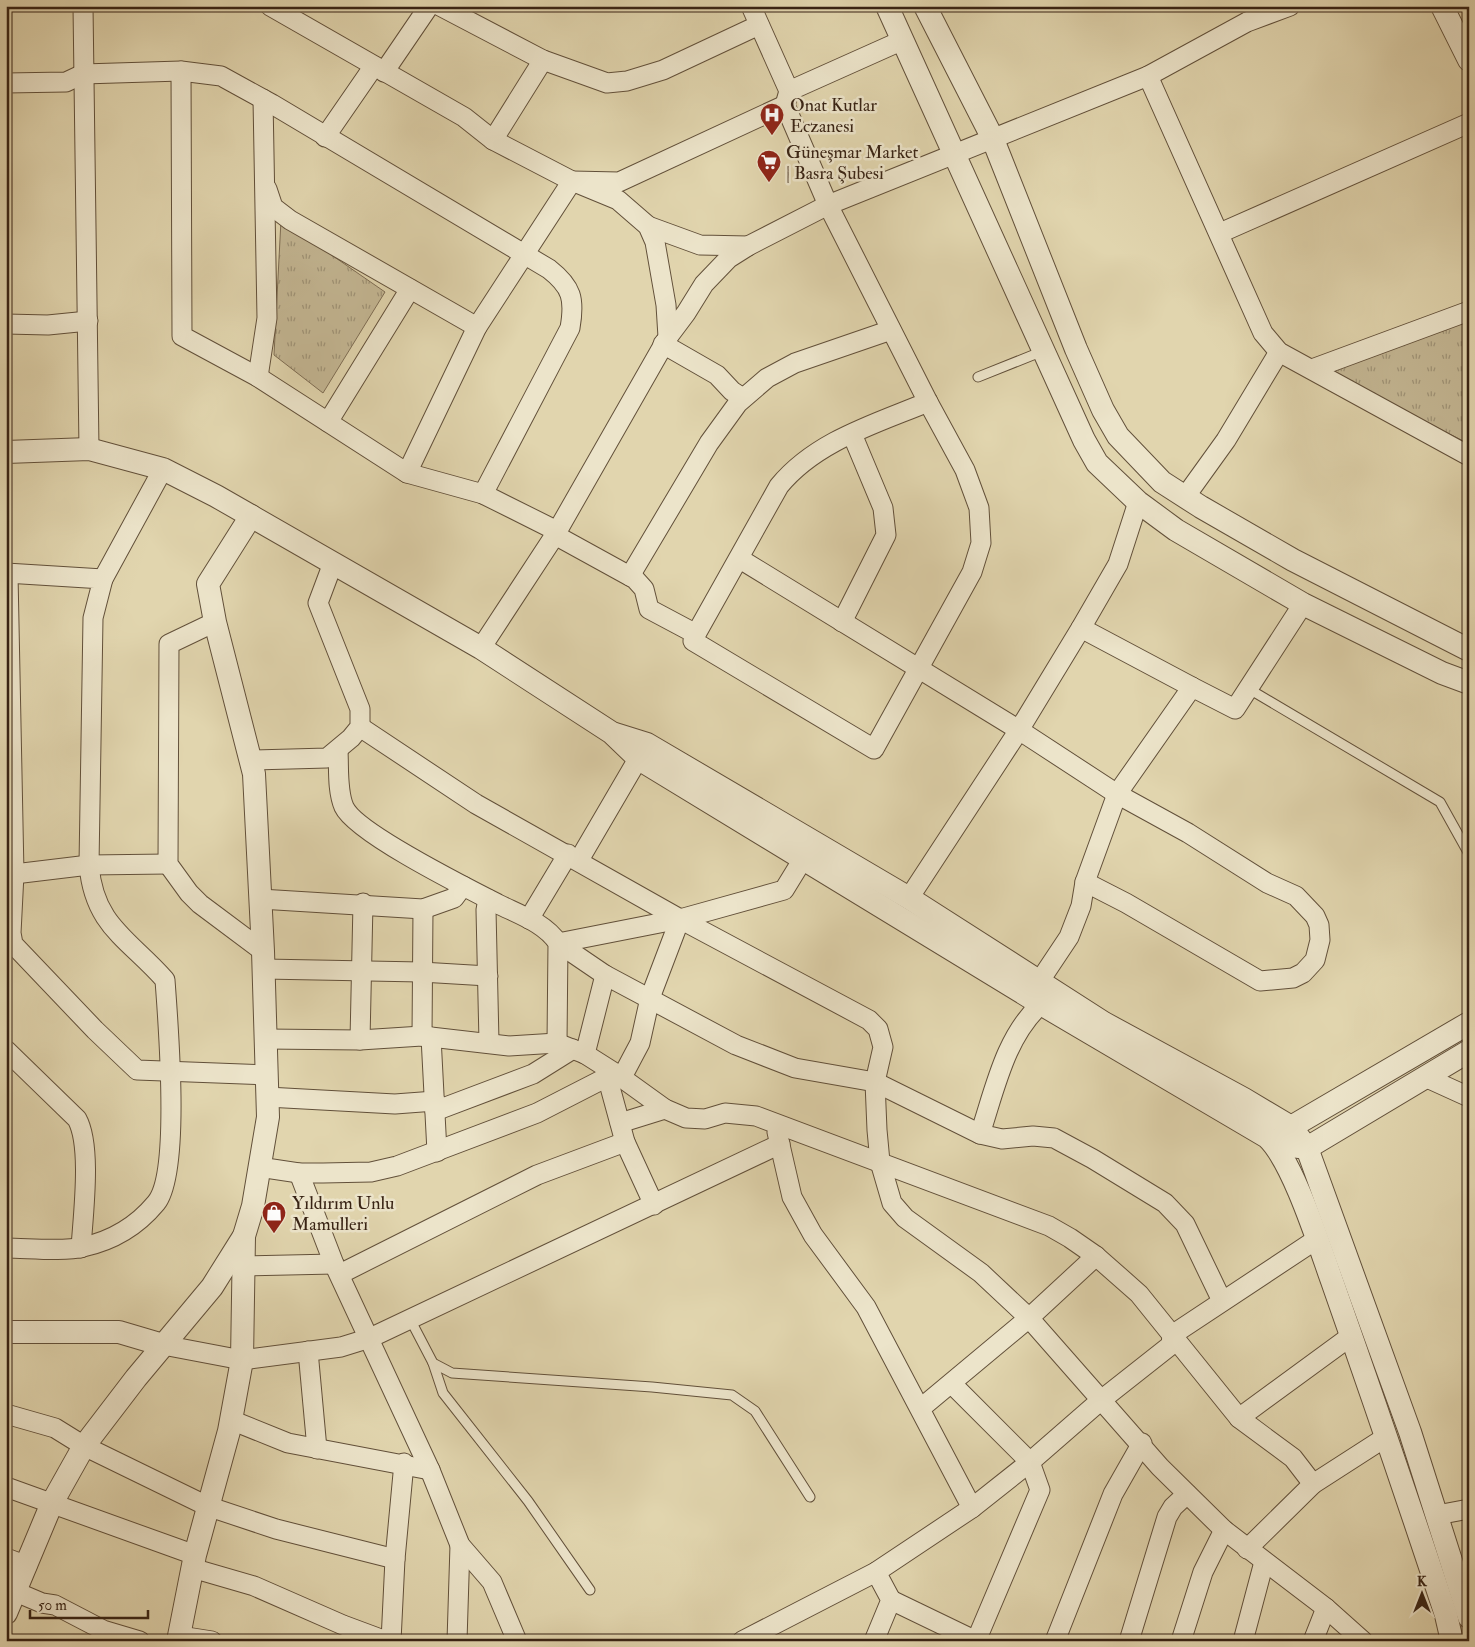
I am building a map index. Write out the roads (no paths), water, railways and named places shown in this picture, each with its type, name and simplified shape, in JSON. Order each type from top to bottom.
[{"type":"street","points":[[83,6],[89,449]]},
{"type":"street","points":[[270,6],[464,117],[493,140],[572,181],[618,200],[648,226],[700,245],[748,246]]},
{"type":"street","points":[[325,137],[429,6]]},
{"type":"street","points":[[440,6],[543,60],[606,83],[627,81],[689,58],[758,25]]},
{"type":"street","points":[[751,6],[828,206],[928,402],[965,470],[979,508],[981,543],[972,572],[874,750],[693,641],[740,560],[771,501],[794,469],[829,444],[928,402]]},
{"type":"street","points":[[887,6],[1084,440],[1098,463],[1138,502],[1176,530],[1303,604],[1442,673],[1469,683]]},
{"type":"street","points":[[925,6],[992,137],[1076,349],[1103,410],[1118,436],[1162,482],[1185,497],[1293,560],[1469,650]]},
{"type":"street","points":[[481,648],[556,533],[665,340],[686,313],[704,284],[729,258],[748,246],[828,206],[992,137],[1148,76],[1243,14],[1290,6]]},
{"type":"street","points":[[1442,6],[1469,60]]},
{"type":"street","points":[[572,181],[619,182],[903,40]]},
{"type":"street","points":[[493,140],[543,60]]},
{"type":"street","points":[[181,71],[182,336],[258,376],[408,474],[483,494],[556,533],[630,576],[644,589],[649,609],[696,634]]},
{"type":"street","points":[[6,82],[66,82],[83,74],[181,71],[221,76],[549,269],[560,278],[569,290],[573,308],[570,328],[483,494]]},
{"type":"street","points":[[1148,76],[1220,233],[1263,333],[1279,352],[1469,456]]},
{"type":"street","points":[[258,376],[267,318],[263,99]]},
{"type":"street","points":[[1220,233],[1469,123]]},
{"type":"street","points":[[263,179],[273,207],[290,220],[477,327]]},
{"type":"street","points":[[408,474],[477,327],[572,181]]},
{"type":"street","points":[[648,226],[656,242],[662,271],[665,340]]},
{"type":"street","points":[[328,422],[410,290]]},
{"type":"street","points":[[1312,370],[1469,311]]},
{"type":"street","points":[[6,324],[48,324],[88,321]]},
{"type":"street","points":[[630,576],[709,443],[743,398],[767,378],[795,363],[891,330]]},
{"type":"street","points":[[665,340],[717,376],[732,391],[743,398]]},
{"type":"street","points":[[1185,497],[1226,440],[1279,352]]},
{"type":"street","points":[[842,622],[886,534],[883,508],[852,434]]},
{"type":"street","points":[[6,452],[89,449],[163,469],[250,516],[481,648],[643,752],[804,859],[1040,993],[1267,1137],[1276,1145],[1284,1158],[1317,1239],[1446,1615],[1452,1641]]},
{"type":"street","points":[[6,1248],[81,1248],[124,1233],[157,1203],[167,1179],[171,1073],[165,980],[108,924],[91,886],[89,865],[93,618],[103,579],[163,469]]},
{"type":"street","points":[[909,898],[1019,730],[1081,628],[1118,564],[1138,502]]},
{"type":"street","points":[[6,1613],[52,1503],[84,1446],[163,1345],[212,1288],[244,1236],[253,1206],[268,1118],[254,774],[215,622],[208,584],[250,516]]},
{"type":"street","points":[[740,560],[1019,730],[1117,794],[1188,833],[1267,883],[1296,896],[1315,916],[1319,925],[1320,940],[1315,960],[1303,973],[1293,978],[1260,980],[1126,903],[1085,882]]},
{"type":"street","points":[[250,760],[327,758],[338,751],[360,727],[360,709],[318,603],[332,563]]},
{"type":"street","points":[[103,579],[7,574],[10,874],[11,934],[13,944],[95,1030],[137,1070],[171,1073],[266,1075]]},
{"type":"street","points":[[1081,628],[1236,710],[1303,604]]},
{"type":"street","points":[[215,622],[169,644],[168,864],[189,893],[263,960],[362,972],[421,972],[488,976]]},
{"type":"street","points":[[980,1134],[1013,1038],[1031,1014],[1081,906],[1085,882],[1117,794],[1192,687]]},
{"type":"street","points":[[360,727],[476,804],[574,857],[680,919],[869,1020],[878,1029],[883,1047],[875,1082],[880,1162],[892,1203],[905,1218],[981,1273],[1029,1318],[1100,1401],[1142,1443],[1160,1467],[1224,1530],[1247,1550],[1326,1608],[1363,1641]]},
{"type":"street","points":[[338,751],[342,798],[345,809],[368,831],[463,886],[530,920],[553,935],[558,943],[605,975],[736,1046],[795,1068],[875,1082],[980,1134],[1002,1139],[1033,1136],[1054,1138],[1094,1158],[1165,1203],[1185,1224],[1222,1302]]},
{"type":"street","points":[[530,920],[643,752]]},
{"type":"street","points":[[643,752],[909,898],[1040,993],[1104,1023],[1244,1098],[1291,1127],[1307,1148],[1407,1423],[1469,1617]]},
{"type":"street","points":[[558,943],[680,919],[784,890],[804,859]]},
{"type":"street","points":[[10,874],[89,865],[168,864]]},
{"type":"street","points":[[260,899],[363,903],[423,909],[454,898],[463,886]]},
{"type":"street","points":[[488,899],[486,910],[489,1042]]},
{"type":"street","points":[[360,1040],[363,903]]},
{"type":"street","points":[[423,909],[421,972],[438,1152]]},
{"type":"street","points":[[260,1167],[299,1173],[371,1172],[438,1152],[537,1112],[614,1075],[640,1043],[650,998],[680,919]]},
{"type":"street","points":[[558,943],[572,1049]]},
{"type":"street","points":[[267,1097],[435,1106],[533,1074],[572,1049],[605,975]]},
{"type":"street","points":[[1276,1145],[1291,1127],[1469,1023]]},
{"type":"street","points":[[266,1039],[360,1040],[427,1036],[489,1042],[509,1046],[572,1049],[665,1109],[686,1118],[705,1119],[725,1112],[756,1116],[1049,1226],[1096,1256],[1139,1294],[1239,1418],[1292,1458],[1313,1484]]},
{"type":"street","points":[[6,1050],[77,1118],[83,1130],[85,1192],[81,1248]]},
{"type":"street","points":[[1276,1145],[1307,1148],[1469,1051]]},
{"type":"street","points":[[614,1075],[620,1123],[625,1142],[654,1205]]},
{"type":"street","points":[[1425,1077],[1469,1097]]},
{"type":"street","points":[[620,1123],[665,1109]]},
{"type":"street","points":[[774,1124],[792,1197],[814,1236],[866,1307],[921,1408],[972,1508]]},
{"type":"street","points":[[244,1266],[337,1269],[537,1176],[625,1142]]},
{"type":"street","points":[[6,1332],[119,1332],[163,1345],[242,1360],[341,1347],[370,1338],[780,1144]]},
{"type":"street","points":[[299,1173],[337,1269],[430,1470],[460,1545],[492,1582],[517,1641]]},
{"type":"street","points":[[212,1641],[179,1638],[207,1506],[231,1420],[242,1360],[244,1236]]},
{"type":"street","points":[[1172,1335],[1317,1239]]},
{"type":"street","points":[[921,1408],[1029,1318],[1096,1256]]},
{"type":"street","points":[[742,1641],[876,1572],[972,1508],[1030,1462],[1100,1401],[1171,1345],[1172,1335]]},
{"type":"street","points":[[1239,1418],[1351,1336]]},
{"type":"street","points":[[308,1351],[317,1449]]},
{"type":"street","points":[[876,1572],[891,1600],[976,1641],[1040,1490],[1030,1462],[952,1384]]},
{"type":"street","points":[[6,1414],[55,1428],[84,1446],[207,1506],[284,1532],[395,1559]]},
{"type":"street","points":[[231,1420],[288,1443],[404,1463],[430,1470]]},
{"type":"street","points":[[1247,1550],[1313,1484],[1386,1437]]},
{"type":"street","points":[[1055,1641],[1114,1494],[1142,1443]]},
{"type":"street","points":[[391,1641],[395,1559],[404,1463]]},
{"type":"street","points":[[6,1487],[52,1503],[254,1586],[342,1633],[386,1641]]},
{"type":"street","points":[[1129,1641],[1167,1518],[1173,1507],[1187,1494]]},
{"type":"street","points":[[1437,1515],[1469,1509]]},
{"type":"street","points":[[1181,1641],[1203,1572],[1224,1530]]},
{"type":"street","points":[[457,1641],[460,1545]]},
{"type":"street","points":[[6,1558],[27,1566]]},
{"type":"street","points":[[1243,1641],[1264,1562]]},
{"type":"street","points":[[16,1592],[42,1603],[55,1605],[103,1630],[140,1641]]},
{"type":"street","points":[[874,1641],[891,1600]]},
{"type":"street","points":[[1313,1641],[1326,1608]]},
{"type":"lane","points":[[978,376],[1044,350]]},
{"type":"lane","points":[[1249,689],[1440,802],[1469,854]]},
{"type":"lane","points":[[410,1319],[433,1363],[443,1394],[528,1501],[590,1590]]},
{"type":"lane","points":[[433,1363],[452,1374],[652,1387],[732,1395],[755,1411],[810,1497]]},
{"type":"place","name":"Onat Kutlar Eczanesi","points":[[772,136]]},
{"type":"place","name":"Güneşmar Market | Basra Şubesi","points":[[769,183]]},
{"type":"place","name":"Yıldırım Unlu Mamulleri","points":[[274,1234]]}]
